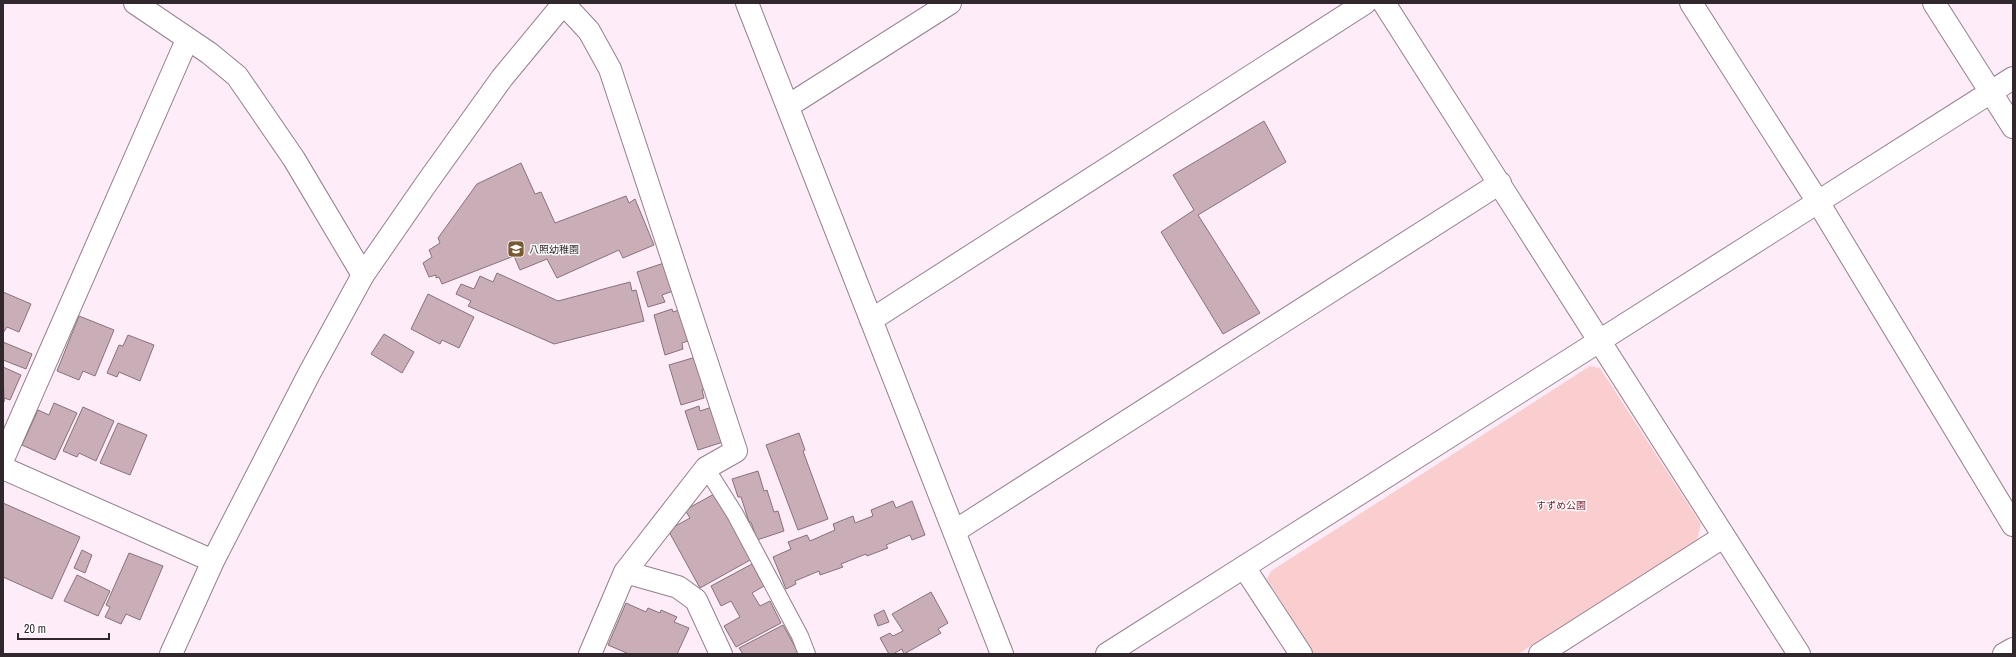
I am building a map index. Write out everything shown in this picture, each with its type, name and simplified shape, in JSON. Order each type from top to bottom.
[{"type":"street","points":[[135,3],[187,40],[209,53],[237,76],[294,159],[363,275]]},
{"type":"street","points":[[747,3],[1002,654]]},
{"type":"street","points":[[788,106],[950,3]]},
{"type":"street","points":[[871,320],[1365,3]]},
{"type":"street","points":[[1384,3],[1799,654]]},
{"type":"street","points":[[1691,3],[1818,202],[2013,525]]},
{"type":"street","points":[[1934,3],[2013,126]]},
{"type":"street","points":[[171,654],[213,561],[363,275],[502,78],[558,5],[588,31],[610,69],[736,450],[706,468],[625,572],[590,654]]},
{"type":"street","points":[[3,459],[187,40]]},
{"type":"street","points":[[1107,654],[2013,78]]},
{"type":"street","points":[[955,531],[1500,183]]},
{"type":"street","points":[[3,468],[213,561]]},
{"type":"street","points":[[1540,654],[1723,537]]},
{"type":"street","points":[[1244,567],[1301,654]]},
{"type":"street","points":[[625,572],[678,587],[696,600],[721,654]]},
{"type":"street","points":[[2004,654],[2013,649]]},
{"type":"lane","points":[[706,468],[735,514],[800,636],[807,654]]},
{"type":"green space","name":"すずめ公園","points":[[1590,366],[1600,368],[1701,524],[1697,540],[1518,654],[1314,654],[1267,579],[1271,571]]},
{"type":"building","points":[[1264,121],[1286,162],[1198,215],[1260,313],[1223,334],[1161,232],[1194,210],[1173,175]]},
{"type":"building","points":[[521,163],[535,194],[541,192],[555,223],[626,196],[629,203],[635,199],[654,245],[623,258],[619,250],[557,278],[547,259],[520,270],[514,256],[442,284],[439,277],[436,278],[436,275],[429,277],[423,263],[432,257],[429,250],[440,243],[438,238],[477,184]]},
{"type":"building","points":[[664,263],[673,291],[662,295],[665,302],[648,307],[637,272]]},
{"type":"building","points":[[497,273],[558,301],[630,282],[632,291],[636,290],[644,321],[554,344],[468,306],[471,301],[456,294],[461,284],[474,289],[480,276],[493,282]]},
{"type":"building","points":[[3,292],[31,304],[19,332],[7,327],[3,333]]},
{"type":"building","points":[[428,294],[474,317],[459,348],[442,340],[440,344],[411,329]]},
{"type":"building","points":[[672,309],[673,312],[679,310],[688,341],[682,343],[683,349],[665,355],[654,315]]},
{"type":"building","points":[[79,316],[114,330],[95,376],[83,371],[79,380],[57,371]]},
{"type":"building","points":[[384,334],[414,352],[402,373],[371,354]]},
{"type":"building","points":[[128,335],[154,345],[140,381],[119,372],[117,377],[107,373],[119,345],[123,346]]},
{"type":"building","points":[[3,342],[32,354],[26,369],[3,360]]},
{"type":"building","points":[[696,357],[705,388],[702,390],[704,398],[681,405],[669,365]]},
{"type":"building","points":[[3,367],[21,375],[10,400],[4,398],[4,402]]},
{"type":"building","points":[[54,403],[77,413],[55,460],[22,445],[38,410],[49,415]]},
{"type":"building","points":[[699,406],[700,411],[712,407],[723,442],[698,450],[685,411]]},
{"type":"building","points":[[83,407],[114,421],[96,461],[79,453],[77,457],[63,451]]},
{"type":"building","points":[[118,423],[147,435],[130,475],[100,463]]},
{"type":"building","points":[[799,433],[805,450],[803,451],[828,519],[798,530],[766,445]]},
{"type":"building","points":[[758,471],[764,491],[767,490],[774,512],[778,511],[784,531],[757,540],[751,522],[749,522],[741,497],[738,497],[732,479]]},
{"type":"building","points":[[716,493],[752,559],[700,588],[668,530],[690,518],[685,510]]},
{"type":"building","points":[[893,501],[896,508],[912,501],[925,535],[912,540],[910,535],[886,545],[888,548],[867,556],[866,554],[841,564],[843,567],[820,575],[819,571],[795,581],[796,584],[786,589],[773,557],[791,549],[788,542],[807,535],[810,541],[835,530],[833,524],[853,516],[855,523],[873,516],[871,510]]},
{"type":"building","points":[[3,503],[80,537],[52,599],[3,577]]},
{"type":"building","points":[[82,550],[92,555],[85,573],[74,568]]},
{"type":"building","points":[[129,553],[163,566],[140,620],[126,614],[121,624],[105,617],[110,607],[106,605]]},
{"type":"building","points":[[752,564],[764,586],[752,593],[760,606],[770,601],[781,623],[736,647],[724,626],[740,617],[731,601],[721,606],[711,586]]},
{"type":"building","points":[[77,575],[110,591],[98,616],[64,601]]},
{"type":"building","points":[[931,592],[948,623],[938,629],[941,633],[904,654],[902,649],[893,654],[889,654],[880,638],[890,633],[893,636],[903,631],[892,614]]},
{"type":"building","points":[[626,603],[646,612],[648,608],[660,613],[661,610],[677,617],[674,622],[689,628],[677,654],[629,654],[608,645]]},
{"type":"building","points":[[884,610],[889,622],[878,626],[874,615]]},
{"type":"building","points":[[783,625],[799,654],[743,654],[739,648]]},
{"type":"place","name":"八照幼稚園","points":[[516,249]]}]
